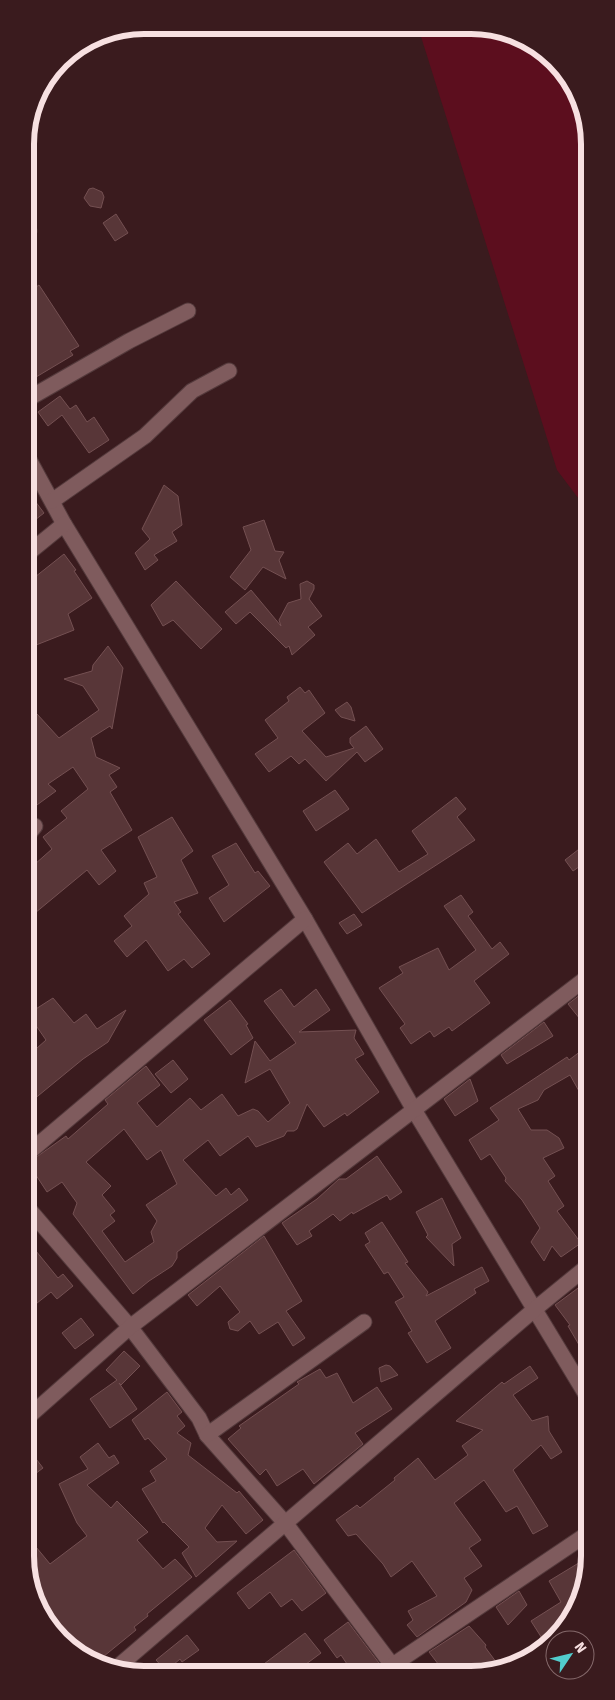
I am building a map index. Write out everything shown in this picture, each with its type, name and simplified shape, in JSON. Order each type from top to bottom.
[{"type":"street","points":[[34,395],[129,341],[188,311]]},
{"type":"street","points":[[52,501],[145,436],[192,391],[229,371]]},
{"type":"street","points":[[34,468],[64,524],[305,919],[414,1110],[581,1386]]},
{"type":"street","points":[[34,548],[64,524]]},
{"type":"street","points":[[34,1148],[305,919]]},
{"type":"street","points":[[34,1412],[130,1327],[581,982]]},
{"type":"street","points":[[34,1215],[130,1327],[200,1418],[207,1435],[286,1524],[388,1666]]},
{"type":"street","points":[[121,1664],[581,1272]]},
{"type":"street","points":[[207,1435],[364,1322]]},
{"type":"street","points":[[397,1666],[581,1538]]},
{"type":"shaded area","points":[[420,34],[479,34],[500,37],[514,42],[538,56],[554,71],[563,82],[575,108],[579,122],[581,143],[581,502],[557,470]]},
{"type":"building","points":[[93,188],[102,192],[104,197],[101,208],[90,206],[84,198],[89,189]]},
{"type":"building","points":[[116,214],[128,233],[115,241],[103,223]]},
{"type":"building","points":[[39,285],[79,346],[70,351],[73,355],[34,378],[34,288]]},
{"type":"building","points":[[60,396],[70,409],[76,405],[87,422],[94,417],[109,440],[89,453],[62,415],[48,426],[38,412]]},
{"type":"building","points":[[164,485],[178,496],[182,525],[172,532],[177,541],[154,555],[158,560],[145,570],[135,553],[150,539],[142,529]]},
{"type":"building","points":[[34,502],[44,513],[34,521]]},
{"type":"building","points":[[264,520],[275,551],[284,552],[279,560],[286,579],[263,567],[245,590],[230,577],[251,550],[243,527]]},
{"type":"building","points":[[64,554],[76,570],[74,571],[92,598],[68,614],[74,630],[34,646],[34,576],[35,577]]},
{"type":"building","points":[[176,581],[222,629],[201,649],[173,620],[163,626],[151,605]]},
{"type":"building","points":[[307,581],[314,585],[309,599],[322,616],[308,627],[315,635],[292,655],[289,646],[286,648],[250,612],[236,624],[225,612],[251,590],[281,626],[279,620],[288,603],[301,599],[300,584]]},
{"type":"building","points":[[108,646],[123,668],[112,729],[110,726],[91,738],[96,757],[120,768],[109,775],[117,787],[110,792],[132,830],[101,850],[116,871],[99,885],[87,870],[35,913],[34,865],[52,849],[43,837],[67,818],[61,811],[88,789],[73,767],[48,784],[56,791],[34,807],[34,716],[37,714],[59,738],[99,710],[83,686],[64,679],[92,671],[93,665]]},
{"type":"building","points":[[300,687],[305,693],[309,690],[325,713],[302,731],[326,757],[354,748],[350,743],[350,738],[366,726],[383,749],[365,762],[357,752],[326,781],[305,759],[299,764],[291,756],[269,772],[255,754],[278,738],[265,720],[289,701],[287,697]]},
{"type":"building","points":[[347,702],[351,707],[355,721],[341,717],[335,710]]},
{"type":"building","points":[[335,790],[349,809],[316,831],[303,811]]},
{"type":"building","points":[[456,797],[466,809],[457,817],[475,840],[362,913],[324,862],[348,843],[357,854],[376,839],[399,872],[428,854],[412,831]]},
{"type":"building","points":[[172,817],[193,851],[181,860],[198,893],[174,902],[181,912],[178,914],[210,954],[192,968],[184,959],[168,971],[146,940],[127,957],[114,941],[132,926],[124,916],[149,894],[144,883],[157,877],[138,837]]},
{"type":"building","points":[[236,843],[255,873],[258,871],[270,886],[224,922],[209,898],[229,885],[212,856]]},
{"type":"building","points":[[581,848],[581,866],[573,871],[565,860]]},
{"type":"building","points":[[461,895],[473,912],[468,916],[492,949],[500,942],[509,954],[474,981],[490,1003],[452,1031],[449,1027],[434,1037],[430,1031],[411,1044],[400,1028],[405,1024],[379,988],[403,973],[399,967],[438,948],[449,970],[476,950],[444,906]]},
{"type":"building","points":[[354,914],[362,925],[347,934],[339,923]]},
{"type":"building","points":[[281,989],[294,1007],[316,989],[330,1010],[299,1032],[356,1030],[354,1038],[364,1054],[355,1059],[379,1092],[347,1116],[345,1113],[324,1127],[307,1104],[297,1129],[287,1131],[284,1136],[256,1147],[248,1136],[220,1156],[208,1140],[183,1160],[216,1196],[226,1188],[231,1195],[239,1188],[248,1200],[177,1252],[177,1258],[172,1266],[133,1294],[73,1214],[77,1203],[62,1182],[47,1192],[34,1172],[34,1159],[66,1136],[68,1139],[108,1104],[105,1100],[146,1066],[160,1085],[137,1103],[157,1127],[190,1098],[201,1110],[222,1094],[238,1116],[253,1109],[258,1111],[268,1122],[290,1103],[270,1069],[245,1083],[255,1041],[270,1061],[296,1043],[264,1001]],"holes":[[[124,1129],[147,1160],[161,1150],[177,1184],[146,1205],[157,1221],[151,1232],[154,1242],[125,1262],[102,1231],[115,1221],[110,1215],[115,1211],[102,1195],[111,1186],[86,1162]]]},
{"type":"building","points":[[581,994],[581,1018],[580,1019],[568,1004]]},
{"type":"building","points":[[53,998],[74,1023],[86,1014],[97,1029],[126,1010],[108,1042],[83,1059],[34,1099],[34,1051],[46,1040],[34,1023],[34,1010]]},
{"type":"building","points":[[230,1000],[248,1024],[246,1025],[253,1038],[231,1055],[204,1020]]},
{"type":"building","points":[[544,1022],[553,1036],[507,1064],[501,1055]]},
{"type":"building","points":[[581,1051],[581,1095],[570,1075],[544,1090],[538,1100],[518,1109],[531,1130],[547,1130],[559,1138],[564,1148],[543,1158],[555,1176],[548,1181],[564,1206],[557,1211],[581,1243],[561,1257],[552,1246],[544,1261],[531,1242],[540,1228],[522,1200],[505,1181],[506,1178],[490,1154],[481,1160],[469,1140],[499,1120],[490,1108],[567,1057],[569,1060]]},
{"type":"building","points":[[173,1060],[188,1079],[171,1093],[155,1074]]},
{"type":"building","points":[[470,1079],[478,1101],[455,1116],[444,1099]]},
{"type":"building","points":[[377,1156],[402,1192],[390,1200],[387,1195],[353,1214],[352,1212],[340,1221],[333,1214],[309,1231],[312,1236],[297,1245],[282,1223],[317,1199],[339,1179],[346,1179]]},
{"type":"building","points":[[442,1198],[461,1238],[452,1244],[454,1266],[426,1237],[428,1235],[416,1212]]},
{"type":"building","points":[[382,1222],[408,1262],[405,1263],[428,1292],[426,1296],[482,1267],[489,1281],[474,1289],[476,1293],[435,1321],[451,1348],[427,1363],[408,1333],[412,1331],[395,1302],[404,1297],[388,1272],[384,1274],[365,1245],[370,1242],[365,1233]]},
{"type":"building","points":[[264,1236],[302,1301],[286,1311],[305,1338],[293,1346],[278,1322],[259,1334],[250,1321],[238,1331],[230,1329],[228,1322],[240,1312],[220,1286],[197,1306],[188,1295]]},
{"type":"building","points":[[34,1249],[58,1278],[63,1274],[73,1286],[57,1299],[51,1292],[34,1305]]},
{"type":"building","points":[[581,1286],[581,1348],[568,1326],[570,1325],[555,1305]]},
{"type":"building","points":[[81,1318],[94,1335],[75,1349],[62,1333]]},
{"type":"building","points":[[124,1351],[140,1366],[121,1385],[119,1383],[137,1409],[110,1428],[90,1399],[117,1380],[106,1370]]},
{"type":"building","points":[[386,1365],[390,1366],[398,1375],[381,1382],[379,1368]]},
{"type":"building","points":[[530,1366],[538,1378],[513,1395],[532,1421],[548,1416],[549,1431],[562,1452],[551,1459],[541,1445],[513,1470],[548,1526],[533,1534],[517,1506],[506,1512],[484,1480],[454,1503],[481,1540],[469,1548],[482,1566],[464,1578],[472,1590],[466,1602],[417,1637],[407,1625],[413,1620],[408,1611],[437,1596],[412,1561],[391,1577],[383,1564],[356,1534],[348,1536],[336,1520],[357,1505],[360,1508],[395,1480],[394,1478],[418,1458],[435,1480],[468,1455],[462,1446],[483,1430],[456,1421],[502,1382],[504,1384]]},
{"type":"building","points":[[320,1369],[326,1378],[337,1373],[353,1403],[377,1387],[392,1409],[355,1433],[363,1444],[314,1484],[303,1469],[277,1486],[266,1469],[260,1475],[228,1439],[241,1428],[239,1426],[299,1384],[297,1382]]},
{"type":"building","points":[[167,1392],[182,1412],[177,1416],[185,1426],[177,1433],[191,1443],[188,1455],[237,1493],[239,1491],[263,1520],[246,1534],[222,1505],[205,1528],[217,1542],[237,1541],[196,1577],[182,1553],[189,1547],[163,1523],[142,1489],[156,1481],[150,1471],[167,1459],[148,1438],[145,1440],[132,1420]]},
{"type":"building","points":[[98,1443],[109,1458],[114,1455],[119,1463],[87,1485],[111,1508],[117,1501],[148,1532],[137,1540],[163,1569],[175,1559],[192,1577],[147,1614],[148,1616],[134,1627],[136,1630],[102,1658],[88,1652],[77,1644],[52,1618],[40,1592],[35,1571],[34,1545],[50,1564],[87,1536],[77,1523],[59,1484],[88,1469],[80,1457]]},
{"type":"building","points":[[34,1456],[43,1468],[34,1475]]},
{"type":"building","points":[[294,1550],[326,1593],[302,1611],[292,1599],[281,1607],[270,1592],[249,1609],[237,1593]]},
{"type":"building","points":[[581,1562],[578,1585],[573,1599],[563,1618],[554,1629],[545,1630],[545,1638],[543,1640],[531,1621],[561,1602],[549,1581]]},
{"type":"building","points":[[519,1591],[527,1605],[508,1625],[496,1607]]},
{"type":"building","points":[[348,1622],[379,1663],[374,1666],[348,1666],[341,1655],[337,1658],[324,1640]]},
{"type":"building","points":[[469,1626],[486,1645],[485,1647],[497,1663],[479,1666],[440,1666],[429,1652]]},
{"type":"building","points":[[305,1633],[321,1653],[303,1666],[261,1666]]},
{"type":"building","points":[[187,1635],[199,1650],[182,1662],[180,1659],[172,1666],[161,1666],[156,1660]]}]
